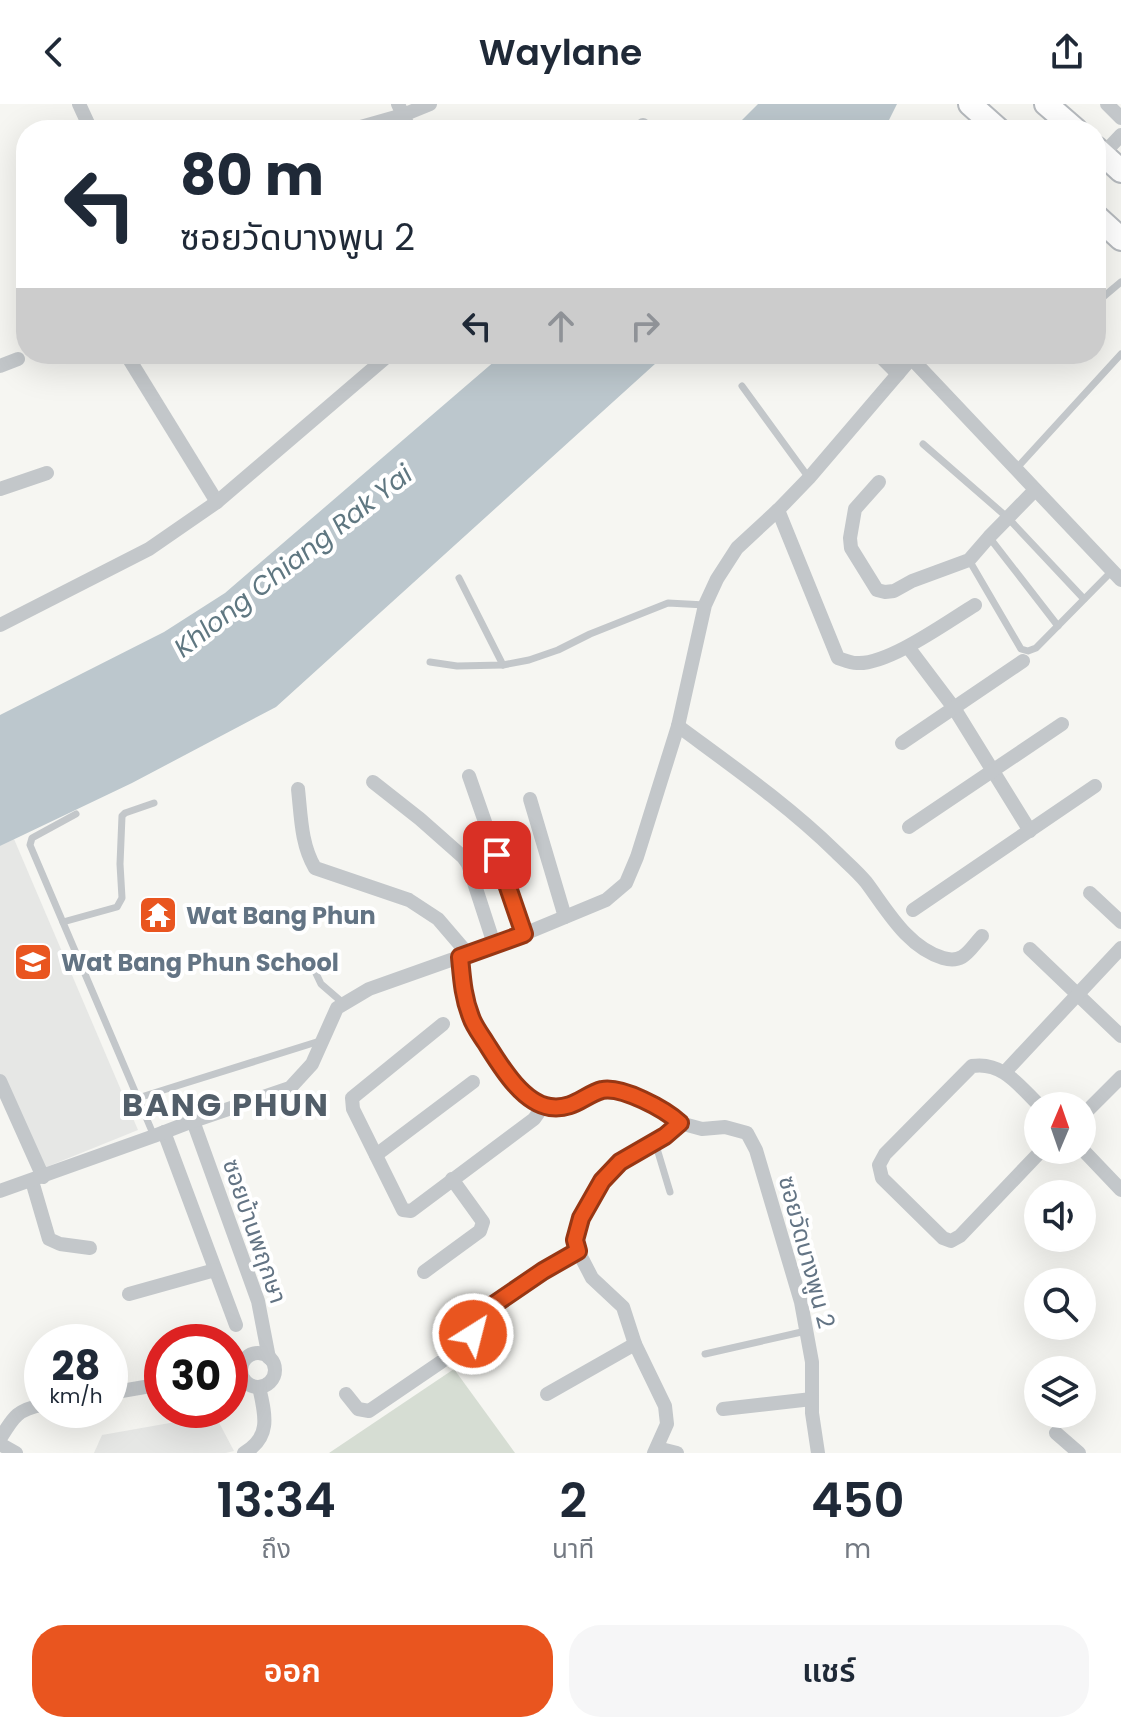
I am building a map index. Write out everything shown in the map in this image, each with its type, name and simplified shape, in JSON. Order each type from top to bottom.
[{"type":"main road","points":[[970,104],[988,120]]},
{"type":"main road","points":[[1046,104],[1064,120]]},
{"type":"main road","points":[[1106,157],[1121,171]]},
{"type":"street","points":[[375,120],[400,110],[430,104]]},
{"type":"street","points":[[1107,104],[1121,118]]},
{"type":"street","points":[[134,364],[217,502]]},
{"type":"street","points":[[0,625],[149,549],[217,502],[378,364]]},
{"type":"street","points":[[888,364],[898,374]]},
{"type":"street","points":[[0,1191],[290,1088],[312,1064],[337,1008],[369,989],[524,934],[606,900],[626,883],[678,726],[705,605],[717,579],[737,548],[809,478],[906,364]]},
{"type":"street","points":[[920,364],[1116,575]]},
{"type":"street","points":[[0,489],[47,473]]},
{"type":"street","points":[[879,482],[855,509],[850,538],[851,548],[877,590],[885,592],[969,560],[1035,490]]},
{"type":"street","points":[[778,510],[838,658],[858,663],[870,662],[908,647],[975,605]]},
{"type":"street","points":[[908,647],[954,708],[1030,831]]},
{"type":"street","points":[[902,743],[1023,661]]},
{"type":"street","points":[[909,827],[1062,724]]},
{"type":"street","points":[[678,726],[810,826],[857,872],[906,935],[924,949],[955,960],[962,958],[982,936]]},
{"type":"street","points":[[469,776],[524,934]]},
{"type":"street","points":[[373,782],[463,857],[494,944]]},
{"type":"street","points":[[913,910],[1095,786]]},
{"type":"street","points":[[298,789],[308,857],[315,868],[409,900],[438,919],[464,955],[463,992],[472,1021],[512,1082],[544,1105],[534,1119],[411,1211],[403,1210],[353,1109],[352,1098],[443,1024]]},
{"type":"street","points":[[530,799],[565,917]]},
{"type":"street","points":[[1090,893],[1121,922]]},
{"type":"street","points":[[1005,1072],[1121,948]]},
{"type":"street","points":[[1030,949],[1121,1036]]},
{"type":"street","points":[[1026,1092],[1005,1072],[983,1065],[972,1066],[885,1154],[879,1165],[882,1178],[943,1238],[951,1241],[960,1236],[1029,1164]]},
{"type":"street","points":[[1096,1102],[1121,1077]]},
{"type":"street","points":[[0,1081],[38,1179],[49,1239],[60,1244],[90,1248]]},
{"type":"street","points":[[376,1155],[473,1082]]},
{"type":"street","name":"ซอยวัดบางพูน 2","points":[[544,1105],[552,1108],[575,1104],[603,1090],[626,1093],[673,1116],[680,1123],[702,1129],[725,1127],[747,1133],[756,1150],[801,1302],[812,1362],[812,1413],[818,1453]]},
{"type":"street","name":"ซอยบ้านพฤกษา","points":[[193,1121],[258,1301],[269,1358],[273,1363],[274,1376],[259,1387],[264,1408],[264,1431],[255,1447],[244,1453]]},
{"type":"street","points":[[663,1451],[667,1424],[665,1406],[635,1344],[623,1307],[592,1278],[575,1240],[581,1218],[602,1181],[620,1162],[665,1136],[680,1123]]},
{"type":"street","points":[[159,1134],[236,1324]]},
{"type":"street","points":[[1096,1162],[1119,1183]]},
{"type":"street","points":[[424,1272],[480,1231],[483,1222],[452,1179]]},
{"type":"street","points":[[346,1394],[358,1409],[369,1411],[472,1339],[475,1320],[483,1312],[578,1251]]},
{"type":"street","points":[[129,1294],[215,1270]]},
{"type":"street","points":[[547,1394],[635,1344]]},
{"type":"street","points":[[248,1357],[264,1355],[269,1358]]},
{"type":"street","points":[[248,1383],[259,1387]]},
{"type":"street","points":[[723,1409],[812,1399]]},
{"type":"street","points":[[16,1453],[0,1442],[15,1415],[24,1409]]},
{"type":"street","points":[[1056,1433],[1079,1453]]},
{"type":"lane","points":[[1016,469],[1121,354]]},
{"type":"lane","points":[[742,386],[809,478]]},
{"type":"lane","points":[[923,444],[1008,518],[1084,599]]},
{"type":"lane","points":[[989,537],[1058,626]]},
{"type":"lane","points":[[969,560],[1021,649],[1028,651],[1036,648],[1084,599],[1116,575]]},
{"type":"lane","points":[[459,578],[503,665]]},
{"type":"lane","points":[[430,662],[457,666],[503,665],[529,660],[668,603],[705,605]]},
{"type":"lane","points":[[63,922],[117,907],[122,898],[122,816],[154,803]]},
{"type":"lane","points":[[76,814],[32,838],[30,845],[138,1098],[159,1134]]},
{"type":"lane","points":[[312,965],[321,984],[344,1004]]},
{"type":"lane","points":[[138,1098],[323,1040]]},
{"type":"lane","points":[[655,1142],[670,1192]]},
{"type":"lane","points":[[705,1354],[806,1331]]},
{"type":"shaded area","name":"Wat Bang Phun School","points":[[14,839],[138,1130],[44,1168],[0,1078],[0,846]]},
{"type":"shaded area","points":[[454,1369],[515,1453],[329,1453]]},
{"type":"shaded area","points":[[144,1428],[222,1428],[234,1451],[94,1453],[102,1435]]},
{"type":"water","points":[[758,104],[897,104],[889,120],[742,120]]},
{"type":"water","name":"Khlong Chiang Rak Yai","points":[[491,364],[655,364],[276,707],[132,783],[0,846],[0,715],[164,632],[225,593]]},
{"type":"place","name":"Wat Bang Phun","points":[[158,915]]},
{"type":"place","name":"Wat Bang Phun School","points":[[33,962]]},
{"type":"district","name":"BANG PHUN","points":[[226,1104]]},
{"type":"route","points":[[473,1334],[475,1320],[483,1312],[578,1251],[575,1240],[581,1218],[602,1181],[620,1162],[665,1136],[680,1123],[673,1116],[626,1093],[603,1090],[575,1104],[552,1108],[526,1095],[512,1082],[472,1021],[463,992],[460,957],[524,934],[497,855]]}]
